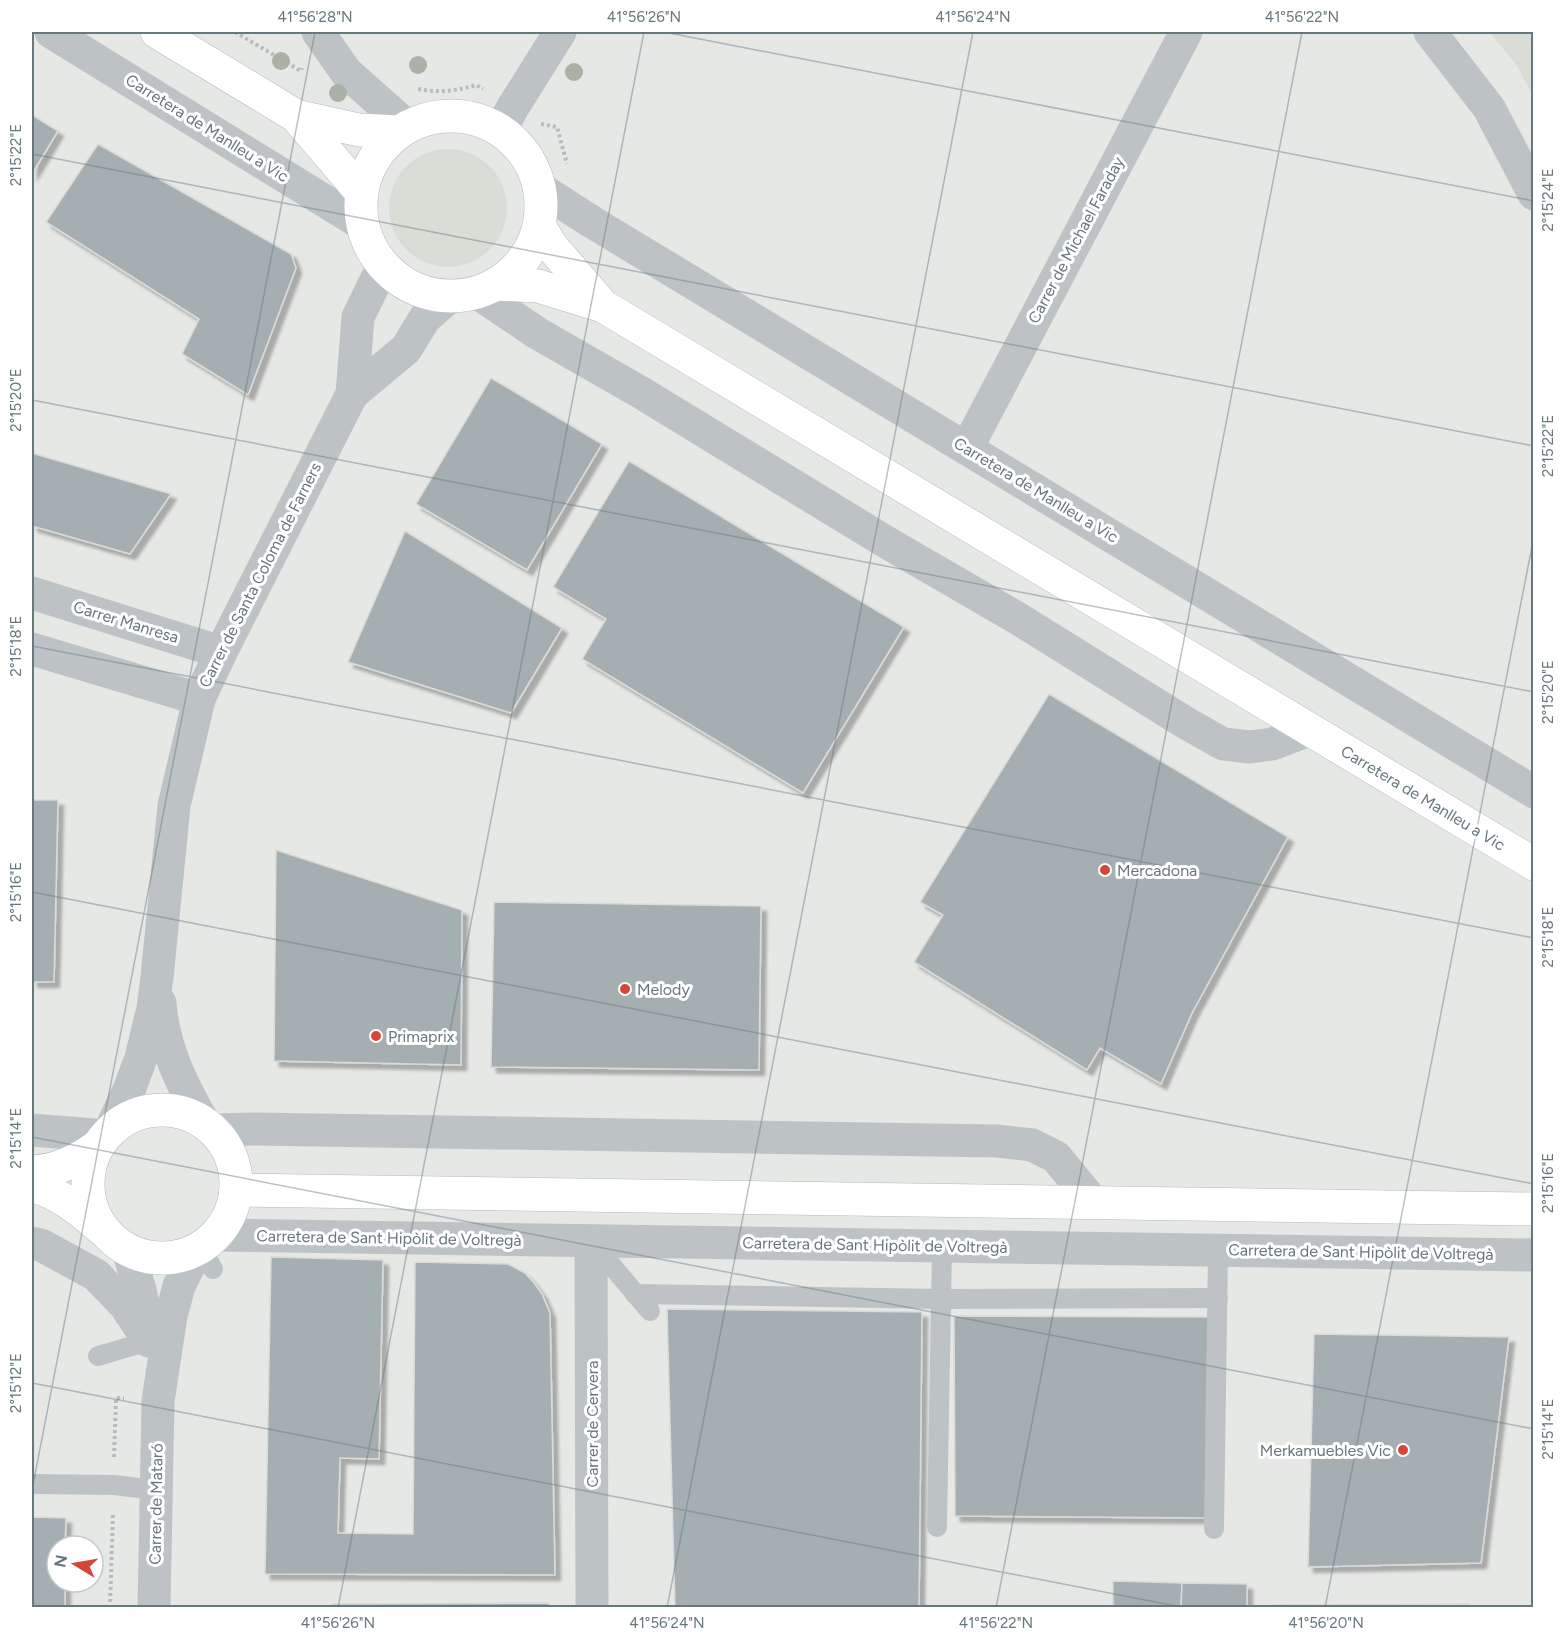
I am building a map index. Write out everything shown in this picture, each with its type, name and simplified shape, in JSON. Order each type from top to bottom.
[{"type":"street","name":"Carretera de Manlleu a Vic","points":[[51,32],[362,224]]},
{"type":"street","points":[[157,32],[296,116],[362,192]]},
{"type":"street","points":[[507,118],[482,121],[457,116],[432,118],[404,129],[384,146],[372,162],[362,192],[362,224],[370,246],[383,266],[401,282],[424,293],[474,291],[512,272],[525,257],[533,244],[539,225],[541,202],[539,188],[530,163],[514,142],[507,118],[560,32]]},
{"type":"street","name":"Carrer de Michael Faraday","points":[[967,448],[1186,32]]},
{"type":"street","points":[[1430,32],[1489,108],[1533,194]]},
{"type":"street","points":[[322,38],[346,72],[404,129]]},
{"type":"street","points":[[296,116],[359,130],[404,129]]},
{"type":"street","name":"Carretera de Manlleu a Vic","points":[[539,188],[1533,792]]},
{"type":"street","name":"Carretera de Manlleu a Vic","points":[[539,225],[552,247],[603,306]]},
{"type":"street","name":"Carrer de Santa Coloma de Farners","points":[[105,1138],[129,1090],[141,1058],[153,1008],[174,806],[199,699],[220,652],[352,394],[358,317],[383,266]]},
{"type":"street","name":"Carretera de Manlleu a Vic","points":[[474,291],[537,286],[603,306],[1533,864]]},
{"type":"street","points":[[474,291],[537,333],[640,392],[1223,744],[1250,747],[1272,744],[1309,730]]},
{"type":"street","name":"Carrer de Santa Coloma de Farners","points":[[352,394],[406,349],[425,318],[474,291]]},
{"type":"street","name":"Carrer Manresa","points":[[32,593],[220,652]]},
{"type":"street","points":[[32,649],[199,699]]},
{"type":"street","name":"Carrer de Santa Coloma de Farners","points":[[157,977],[162,1022],[170,1057],[182,1084],[208,1126]]},
{"type":"street","points":[[32,1172],[41,1172],[81,1158],[133,1116],[154,1110],[165,1110],[185,1113],[208,1126],[227,1147],[235,1168],[236,1190],[230,1214],[210,1250],[163,1259],[139,1255],[117,1242],[84,1213],[43,1189],[32,1186]]},
{"type":"street","points":[[208,1126],[997,1140],[1032,1145],[1056,1157],[1093,1202]]},
{"type":"street","points":[[32,1130],[105,1138]]},
{"type":"street","points":[[105,1138],[89,1169],[88,1194],[95,1217],[117,1242]]},
{"type":"street","points":[[236,1190],[1533,1209]]},
{"type":"street","name":"Carretera de Sant Hipòlit de Voltregà","points":[[210,1250],[591,1241],[1533,1255]]},
{"type":"street","name":"Carrer de Cervera","points":[[591,1241],[592,1608]]},
{"type":"street","name":"Carrer de Mataró","points":[[117,1242],[140,1290],[158,1401]]},
{"type":"street","points":[[32,1243],[41,1245],[96,1275],[125,1305],[149,1341]]},
{"type":"street","name":"Carrer de Mataró","points":[[154,1608],[158,1401],[171,1316],[179,1286],[191,1262],[210,1250]]},
{"type":"lane","points":[[591,1241],[650,1311]]},
{"type":"lane","points":[[937,1527],[942,1246]]},
{"type":"lane","points":[[1214,1530],[1218,1250]]},
{"type":"lane","points":[[635,1294],[941,1299],[1218,1298]]},
{"type":"lane","points":[[98,1356],[149,1341]]},
{"type":"lane","points":[[32,1484],[114,1485],[156,1490]]},
{"type":"path","points":[[235,32],[301,71],[322,38]]},
{"type":"path","points":[[415,88],[456,91],[476,85],[507,118],[557,126],[570,170]]},
{"type":"shaded area","points":[[32,32],[1489,32],[1517,66],[1534,96],[1533,1607],[32,1608]]},
{"type":"shaded area","points":[[1489,32],[1533,32],[1533,96],[1517,66]]},
{"type":"shaded area","points":[[448,149],[471,153],[490,166],[503,185],[507,208],[503,231],[490,250],[471,263],[448,267],[425,263],[406,250],[393,231],[389,208],[393,185],[406,166],[425,153]]},
{"type":"building","points":[[32,115],[58,131],[32,174]]},
{"type":"building","points":[[98,144],[291,254],[296,268],[248,395],[182,354],[199,319],[46,222]]},
{"type":"building","points":[[491,378],[602,444],[527,570],[416,504]]},
{"type":"building","points":[[32,453],[171,494],[130,554],[32,526]]},
{"type":"building","points":[[629,461],[904,627],[803,793],[582,659],[606,619],[553,587]]},
{"type":"building","points":[[405,531],[562,628],[511,713],[348,662]]},
{"type":"building","name":"Mercadona","points":[[1049,694],[1288,837],[1192,1013],[1161,1084],[1100,1048],[1087,1070],[914,962],[943,915],[920,902]]},
{"type":"building","points":[[32,800],[58,800],[54,982],[32,982]]},
{"type":"building","points":[[276,850],[462,910],[461,1065],[274,1061]]},
{"type":"building","points":[[494,902],[761,906],[759,1070],[491,1067]]},
{"type":"building","points":[[271,1257],[383,1260],[379,1459],[340,1458],[338,1533],[413,1534],[415,1262],[508,1264],[525,1273],[534,1283],[542,1294],[550,1313],[555,1575],[265,1574]]},
{"type":"building","points":[[667,1309],[922,1312],[919,1608],[675,1608]]},
{"type":"building","points":[[954,1316],[1210,1317],[1209,1518],[955,1516]]},
{"type":"building","name":"Merkamuebles Vic","points":[[1314,1334],[1509,1337],[1481,1563],[1308,1567]]},
{"type":"building","points":[[32,1517],[66,1518],[65,1534],[45,1534],[45,1594],[65,1594],[65,1608],[32,1608]]},
{"type":"building","points":[[1113,1581],[1182,1583],[1181,1608],[1113,1608]]},
{"type":"building","points":[[1182,1583],[1247,1584],[1247,1608],[1181,1608]]},
{"type":"building","points":[[549,1603],[549,1608],[332,1608],[332,1604]]},
{"type":"building","points":[[1470,1604],[1470,1608],[1274,1608],[1274,1605]]},
{"type":"place","name":"Mercadona","points":[[1105,870]]},
{"type":"place","name":"Melody","points":[[625,989]]},
{"type":"place","name":"Primaprix","points":[[376,1036]]},
{"type":"place","name":"Merkamuebles Vic","points":[[1403,1450]]}]
